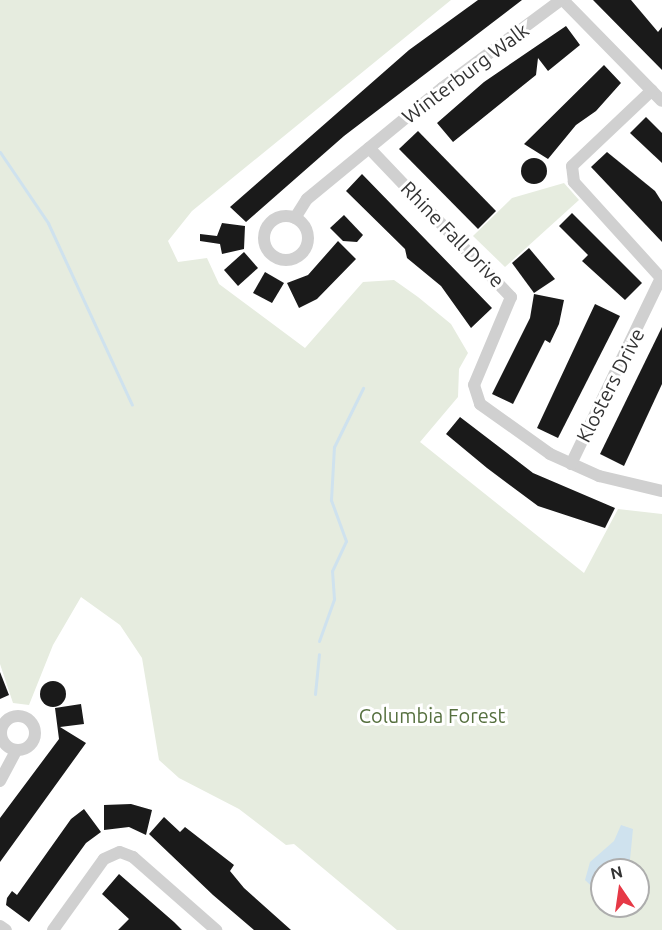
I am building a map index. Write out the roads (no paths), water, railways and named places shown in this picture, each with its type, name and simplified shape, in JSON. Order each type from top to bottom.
[{"type":"street","points":[[562,0],[662,101]]},
{"type":"street","name":"Winterburg Walk","points":[[295,218],[307,199],[369,148],[562,0]]},
{"type":"street","name":"Klosters Drive","points":[[571,464],[661,278],[574,182],[572,166],[652,90]]},
{"type":"street","name":"Rhine Fall Drive","points":[[369,148],[511,297],[474,385],[478,401],[528,442],[571,464],[662,491]]},
{"type":"street","points":[[0,781],[16,751]]},
{"type":"street","points":[[53,930],[104,859],[120,852],[133,857],[216,930]]},
{"type":"street","points":[[0,926],[6,930]]},
{"type":"water","points":[[621,825],[633,829],[630,858],[595,858],[614,841]]},
{"type":"water","points":[[590,862],[590,885],[585,880]]},
{"type":"waterway","points":[[0,152],[48,223],[132,405]]},
{"type":"waterway","points":[[319,641],[334,599],[332,571],[346,541],[331,500],[334,447],[363,388]]},
{"type":"waterway","points":[[315,694],[319,654]]},
{"type":"park label","name":"Columbia Forest","points":[[432,715]]}]
